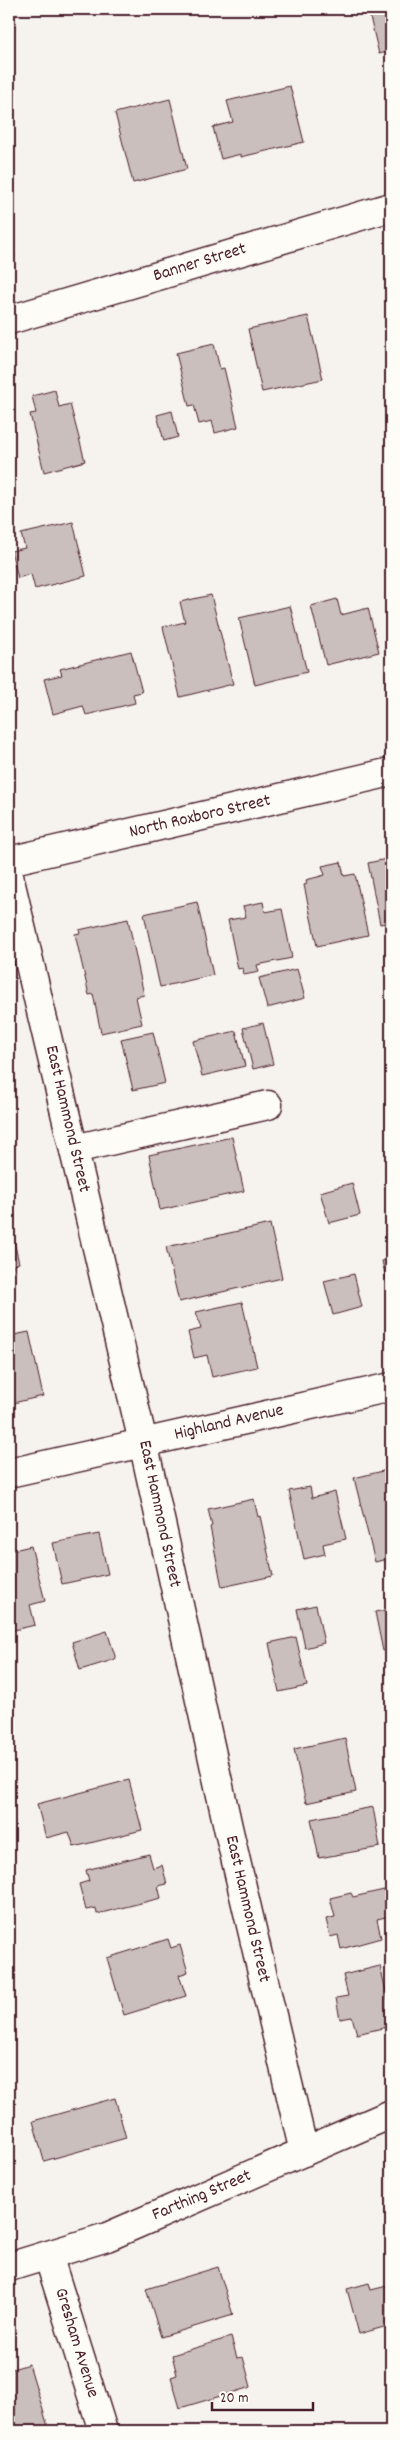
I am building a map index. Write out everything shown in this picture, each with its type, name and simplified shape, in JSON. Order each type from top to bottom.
[{"type":"street","name":"Banner Street","points":[[9,320],[391,207]]},
{"type":"street","name":"North Roxboro Street","points":[[9,861],[391,772]]},
{"type":"street","name":"East Hammond Street","points":[[9,876],[143,1442],[228,1827],[304,2152]]},
{"type":"street","points":[[74,1149],[268,1105]]},
{"type":"street","name":"Highland Avenue","points":[[9,1473],[391,1387]]},
{"type":"street","name":"Farthing Street","points":[[9,2267],[107,2237],[391,2114]]},
{"type":"street","name":"Gresham Avenue","points":[[48,2255],[103,2431]]},
{"type":"building","points":[[368,9],[391,9],[391,51],[379,54]]},
{"type":"building","points":[[290,86],[304,142],[241,157],[241,154],[221,159],[213,127],[233,122],[227,101]]},
{"type":"building","points":[[170,99],[187,169],[133,183],[115,113]]},
{"type":"building","points":[[9,233],[15,257],[9,259]]},
{"type":"building","points":[[308,316],[323,379],[262,392],[248,329]]},
{"type":"building","points":[[214,344],[220,369],[224,368],[238,427],[215,433],[212,421],[199,424],[194,405],[189,406],[176,353]]},
{"type":"building","points":[[55,390],[59,407],[70,404],[85,461],[44,472],[30,414],[36,413],[32,396]]},
{"type":"building","points":[[172,411],[178,437],[164,441],[157,415]]},
{"type":"building","points":[[73,522],[86,576],[35,589],[31,574],[18,578],[11,551],[25,548],[21,534]]},
{"type":"building","points":[[211,595],[233,684],[180,697],[163,627],[185,622],[180,602]]},
{"type":"building","points":[[337,599],[341,615],[368,608],[379,652],[326,665],[311,606]]},
{"type":"building","points":[[290,606],[307,672],[255,685],[239,618]]},
{"type":"building","points":[[131,651],[142,692],[133,694],[135,703],[86,715],[83,706],[53,714],[44,679],[62,675],[60,669]]},
{"type":"building","points":[[391,858],[391,922],[380,924],[368,863]]},
{"type":"building","points":[[341,862],[344,876],[355,874],[368,935],[317,946],[304,885],[307,884],[306,880],[325,875],[322,866]]},
{"type":"building","points":[[197,902],[213,975],[160,987],[144,914]]},
{"type":"building","points":[[263,902],[265,912],[282,909],[292,958],[257,965],[259,972],[244,975],[243,968],[238,969],[228,920],[246,917],[243,906]]},
{"type":"building","points":[[128,919],[144,995],[136,997],[142,1024],[101,1033],[93,994],[89,995],[75,934],[80,933],[79,930]]},
{"type":"building","points":[[297,969],[305,998],[267,1008],[259,978]]},
{"type":"building","points":[[263,1023],[273,1064],[253,1069],[243,1028]]},
{"type":"building","points":[[236,1031],[245,1066],[202,1076],[193,1041]]},
{"type":"building","points":[[153,1032],[165,1083],[133,1090],[121,1039]]},
{"type":"building","points":[[232,1137],[244,1191],[160,1210],[149,1155]]},
{"type":"building","points":[[352,1183],[360,1215],[329,1223],[320,1192]]},
{"type":"building","points":[[9,1220],[19,1263],[14,1265],[15,1271],[9,1272]]},
{"type":"building","points":[[270,1224],[282,1278],[179,1302],[166,1247]]},
{"type":"building","points":[[391,1259],[391,1299],[382,1261]]},
{"type":"building","points":[[354,1274],[362,1307],[333,1315],[324,1281]]},
{"type":"building","points":[[242,1302],[257,1367],[212,1377],[207,1355],[194,1358],[188,1332],[201,1329],[196,1312]]},
{"type":"building","points":[[29,1332],[43,1396],[9,1404],[9,1336]]},
{"type":"building","points":[[391,1469],[391,1558],[375,1562],[354,1478]]},
{"type":"building","points":[[310,1487],[312,1498],[335,1492],[346,1539],[323,1544],[325,1554],[304,1559],[289,1491]]},
{"type":"building","points":[[254,1499],[258,1517],[260,1516],[273,1576],[222,1587],[208,1509]]},
{"type":"building","points":[[99,1534],[108,1574],[62,1584],[53,1543]]},
{"type":"building","points":[[31,1546],[45,1601],[30,1605],[35,1625],[10,1631],[9,1551]]},
{"type":"building","points":[[316,1605],[324,1643],[305,1648],[297,1609]]},
{"type":"building","points":[[391,1609],[391,1649],[383,1651],[375,1612]]},
{"type":"building","points":[[107,1631],[116,1659],[80,1670],[72,1642]]},
{"type":"building","points":[[296,1637],[307,1686],[279,1692],[269,1643]]},
{"type":"building","points":[[345,1738],[356,1792],[306,1803],[294,1749]]},
{"type":"building","points":[[129,1780],[142,1830],[74,1847],[69,1832],[46,1838],[37,1804]]},
{"type":"building","points":[[373,1807],[380,1847],[319,1858],[311,1819]]},
{"type":"building","points":[[149,1854],[153,1868],[162,1865],[167,1884],[158,1886],[161,1898],[97,1914],[96,1908],[86,1910],[79,1884],[89,1881],[86,1870]]},
{"type":"building","points":[[384,1890],[390,1916],[377,1919],[381,1938],[341,1949],[338,1935],[330,1937],[326,1919],[335,1917],[330,1898],[351,1893],[353,1897]]},
{"type":"building","points":[[168,1939],[171,1948],[180,1945],[188,1972],[179,1975],[186,1996],[124,2015],[107,1958]]},
{"type":"building","points":[[380,1966],[391,2012],[391,2026],[357,2034],[352,2017],[340,2019],[336,1998],[348,1996],[343,1975]]},
{"type":"building","points":[[115,2098],[126,2138],[44,2161],[33,2121]]},
{"type":"building","points":[[218,2267],[233,2315],[161,2337],[146,2289]]},
{"type":"building","points":[[369,2283],[371,2290],[391,2285],[391,2325],[359,2334],[347,2289]]},
{"type":"building","points":[[231,2337],[237,2358],[243,2357],[251,2387],[180,2408],[171,2377],[177,2375],[172,2355]]},
{"type":"building","points":[[29,2364],[49,2430],[9,2431],[9,2370]]}]
